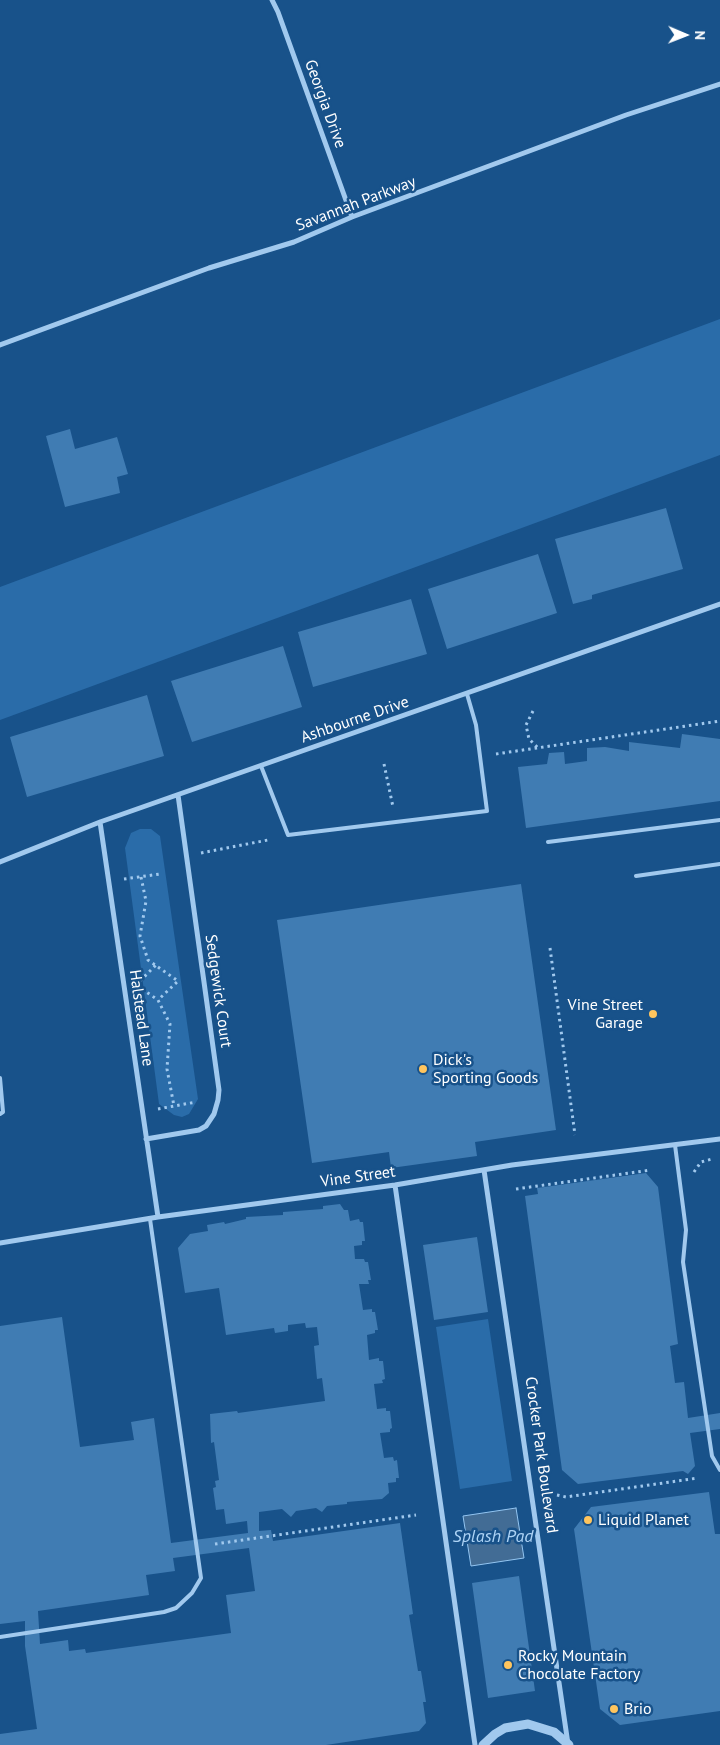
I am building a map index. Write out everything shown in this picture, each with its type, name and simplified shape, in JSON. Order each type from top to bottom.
[{"type":"street","name":"Georgia Drive","points":[[272,0],[352,217]]},
{"type":"street","name":"Savannah Parkway","points":[[0,345],[209,268],[294,242],[352,217],[626,116],[720,84]]},
{"type":"street","name":"Ashbourne Drive","points":[[0,862],[100,822],[720,604]]},
{"type":"street","name":"Sedgewick Court","points":[[146,1138],[200,1130],[206,1126],[214,1114],[219,1090],[178,796]]},
{"type":"street","name":"Halstead Lane","points":[[100,822],[158,1218]]},
{"type":"street","name":"Vine Street","points":[[0,1243],[150,1219],[395,1185],[484,1170],[720,1139]]},
{"type":"street","name":"Crocker Park Boulevard","points":[[484,1170],[568,1745]]},
{"type":"street","points":[[395,1185],[475,1745]]},
{"type":"street","name":"Crocker Park Boulevard","points":[[483,1745],[505,1728],[528,1724],[554,1732],[568,1745]]},
{"type":"lane","points":[[261,766],[288,835],[487,811],[476,725],[467,694]]},
{"type":"lane","points":[[548,842],[720,820]]},
{"type":"lane","points":[[636,876],[720,864]]},
{"type":"lane","points":[[0,1078],[3,1112],[0,1114]]},
{"type":"lane","points":[[674,1145],[686,1230],[683,1262],[712,1456],[720,1470]]},
{"type":"lane","points":[[0,1637],[164,1612],[176,1608],[192,1593],[201,1578],[150,1219]]},
{"type":"path","points":[[534,711],[526,725],[529,738],[538,748]]},
{"type":"path","points":[[494,755],[720,721]]},
{"type":"path","points":[[384,764],[396,822]]},
{"type":"path","points":[[198,853],[268,840]]},
{"type":"path","points":[[122,879],[160,874]]},
{"type":"path","points":[[141,877],[146,901],[140,936],[148,960],[178,981],[158,1000]]},
{"type":"path","points":[[550,948],[575,1135]]},
{"type":"path","points":[[156,965],[136,985],[158,1000],[170,1024],[168,1069],[174,1106]]},
{"type":"path","points":[[152,1110],[196,1102]]},
{"type":"path","points":[[693,1174],[701,1162],[715,1158]]},
{"type":"path","points":[[516,1189],[651,1170]]},
{"type":"path","points":[[557,1495],[566,1497],[698,1478]]},
{"type":"path","points":[[215,1544],[416,1515]]},
{"type":"shaded area","points":[[720,319],[720,455],[0,720],[0,587]]},
{"type":"shaded area","points":[[140,829],[151,829],[160,836],[198,1099],[189,1114],[182,1117],[174,1115],[159,1104],[125,848],[131,833]]},
{"type":"shaded area","points":[[488,1319],[512,1481],[460,1489],[436,1327]]},
{"type":"water","name":"Splash Pad","points":[[516,1508],[524,1558],[471,1566],[463,1516]]},
{"type":"building","points":[[70,429],[75,449],[117,437],[128,474],[117,477],[120,493],[65,507],[46,436]]},
{"type":"building","points":[[666,508],[683,569],[592,595],[592,599],[573,604],[555,539]]},
{"type":"building","points":[[538,554],[557,613],[447,649],[428,589]]},
{"type":"building","points":[[411,599],[427,654],[313,687],[298,632]]},
{"type":"building","points":[[283,646],[302,707],[192,742],[171,681]]},
{"type":"building","points":[[147,695],[164,756],[27,797],[10,737]]},
{"type":"building","points":[[682,734],[720,739],[720,801],[526,828],[518,767],[547,764],[549,753],[564,752],[565,764],[587,761],[587,748],[605,747],[629,751],[629,742],[680,748]]},
{"type":"building","name":"Dick's Sporting Goods","points":[[521,884],[556,1130],[475,1142],[477,1156],[391,1168],[389,1152],[312,1163],[277,920]]},
{"type":"building","points":[[646,1173],[658,1187],[678,1344],[670,1346],[675,1383],[684,1382],[688,1418],[720,1413],[720,1429],[690,1433],[695,1466],[688,1474],[683,1471],[578,1484],[562,1470],[525,1196],[538,1194],[537,1188]]},
{"type":"building","points":[[340,1204],[344,1210],[348,1210],[350,1221],[359,1219],[360,1222],[363,1222],[365,1241],[362,1241],[362,1245],[354,1246],[355,1259],[364,1259],[365,1262],[368,1262],[371,1280],[368,1280],[369,1284],[359,1284],[363,1310],[372,1309],[372,1312],[375,1312],[378,1330],[367,1335],[369,1360],[379,1358],[379,1361],[383,1361],[385,1379],[382,1380],[383,1383],[374,1384],[377,1409],[386,1408],[386,1411],[390,1411],[392,1428],[390,1432],[380,1433],[384,1458],[393,1457],[394,1461],[397,1460],[399,1478],[396,1478],[396,1482],[388,1483],[389,1493],[382,1499],[327,1506],[322,1512],[316,1508],[296,1511],[291,1517],[282,1509],[259,1512],[259,1531],[271,1530],[273,1541],[400,1523],[413,1614],[409,1615],[418,1671],[421,1671],[426,1702],[423,1702],[426,1723],[419,1731],[326,1745],[0,1745],[0,1734],[37,1729],[25,1646],[25,1621],[0,1624],[0,1326],[62,1317],[80,1447],[134,1440],[131,1422],[154,1418],[171,1543],[248,1533],[247,1521],[226,1524],[224,1509],[216,1510],[213,1488],[216,1487],[215,1481],[219,1480],[214,1442],[211,1443],[210,1414],[237,1411],[238,1413],[325,1401],[322,1378],[317,1379],[314,1346],[319,1345],[317,1327],[306,1328],[305,1323],[288,1325],[288,1331],[275,1333],[274,1328],[226,1335],[219,1288],[185,1293],[178,1248],[190,1234],[208,1231],[207,1225],[224,1222],[225,1224],[246,1219],[246,1217],[283,1215],[283,1212],[323,1209],[323,1206]],"holes":[[[249,1548],[255,1591],[226,1595],[231,1633],[86,1653],[85,1649],[69,1651],[68,1640],[40,1644],[38,1611],[149,1595],[146,1575],[175,1571],[173,1558]]]},
{"type":"building","points":[[477,1237],[488,1312],[434,1320],[423,1245]]},
{"type":"building","points":[[709,1492],[715,1534],[720,1534],[720,1711],[620,1725],[600,1709],[574,1529],[591,1507]]},
{"type":"building","points":[[519,1576],[535,1691],[488,1698],[472,1583]]},
{"type":"place","name":"Vine Street Garage","points":[[653,1014]]},
{"type":"place","name":"Dick's Sporting Goods","points":[[423,1069]]},
{"type":"place","name":"Liquid Planet","points":[[588,1520]]},
{"type":"place","name":"Rocky Mountain Chocolate Factory","points":[[508,1665]]},
{"type":"place","name":"Brio","points":[[614,1709]]}]
